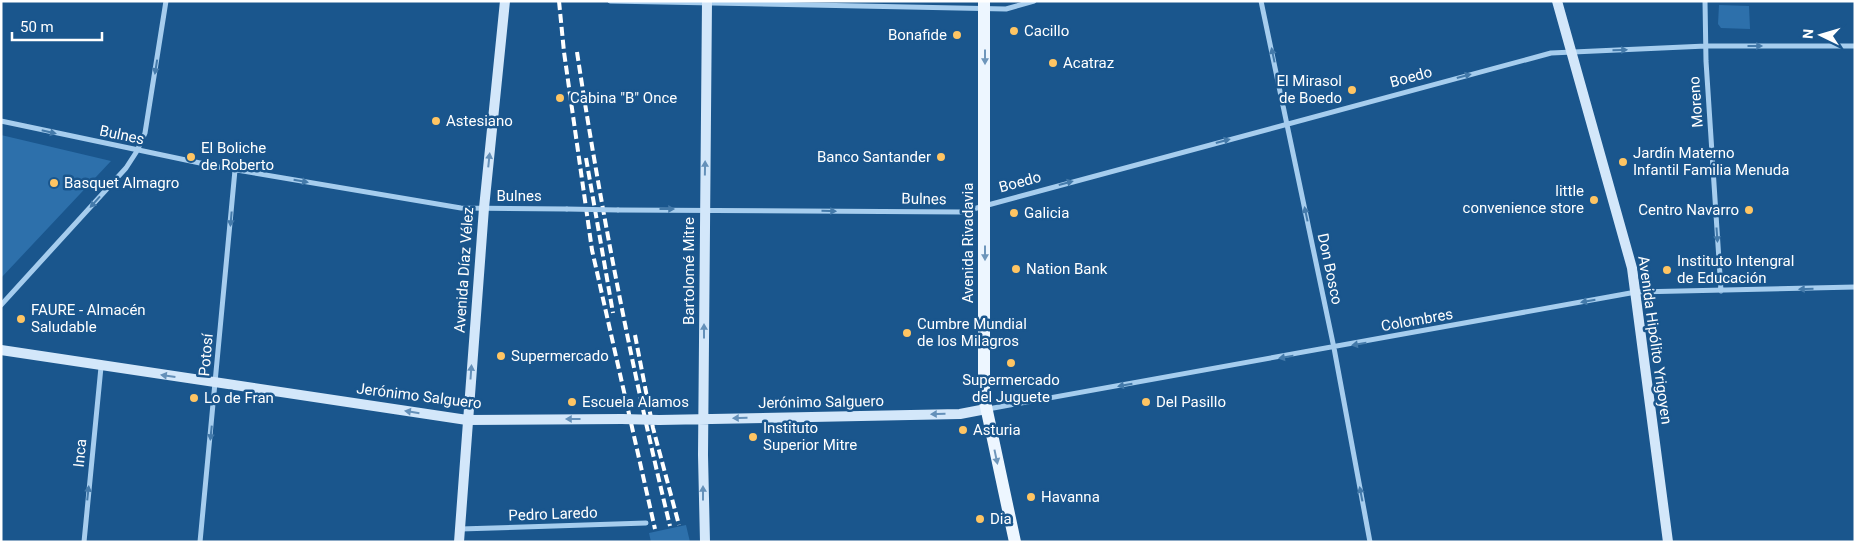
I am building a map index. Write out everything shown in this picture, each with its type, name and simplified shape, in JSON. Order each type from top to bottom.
[{"type":"main road","name":"Avenida Rivadavia","points":[[984,5],[984,397],[1015,542]]},
{"type":"street","points":[[1,305],[126,168],[137,151],[145,133],[166,1]]},
{"type":"street","name":"Avenida Díaz Vélez","points":[[459,542],[484,208],[505,1]]},
{"type":"street","points":[[610,1],[984,5],[1006,9],[1034,1]]},
{"type":"street","name":"Don Bosco","points":[[1261,1],[1334,348],[1370,542]]},
{"type":"street","name":"Avenida Hipólito Yrigoyen","points":[[1557,1],[1627,249],[1636,292],[1668,542]]},
{"type":"street","name":"Moreno","points":[[1705,1],[1721,290]]},
{"type":"street","name":"Bartolomé Mitre","points":[[705,542],[704,209],[706,2]]},
{"type":"street","name":"Boedo","points":[[985,205],[1550,53],[1706,46],[1855,46]]},
{"type":"street","name":"Bulnes","points":[[1,121],[137,151],[236,170],[461,208],[962,212],[985,205]]},
{"type":"street","name":"Potosí","points":[[200,542],[236,170]]},
{"type":"street","name":"Colombres","points":[[986,410],[1636,292],[1855,288]]},
{"type":"street","name":"Jerónimo Salguero","points":[[1,350],[101,367],[467,420],[659,420],[960,414],[986,410]]},
{"type":"street","name":"Inca","points":[[84,542],[101,367]]},
{"type":"street","name":"Pedro Laredo","points":[[460,529],[646,523]]},
{"type":"shaded area","points":[[1719,5],[1749,6],[1750,29],[1721,28],[1718,24]]},
{"type":"shaded area","points":[[1,135],[111,161],[1,278]]},
{"type":"shaded area","points":[[686,525],[690,542],[651,542],[649,533]]},
{"type":"railway","points":[[559,1],[564,52],[592,250],[655,529]]},
{"type":"railway","points":[[577,52],[618,290],[670,526]]},
{"type":"railway","points":[[586,158],[613,313]]},
{"type":"railway","points":[[635,335],[653,428],[679,525]]},
{"type":"place","name":"Cacillo","points":[[1014,31]]},
{"type":"place","name":"Bonafide","points":[[957,35]]},
{"type":"place","name":"Acatraz","points":[[1053,63]]},
{"type":"place","name":"El Mirasol de Boedo","points":[[1352,90]]},
{"type":"place","name":"Cabina \"B\" Once","points":[[560,98]]},
{"type":"place","name":"Astesiano","points":[[436,121]]},
{"type":"place","name":"El Boliche de Roberto","points":[[191,157]]},
{"type":"place","name":"Banco Santander","points":[[941,157]]},
{"type":"place","name":"Jardín Materno Infantil Familia Menuda","points":[[1623,162]]},
{"type":"place","name":"Basquet Almagro","points":[[54,183]]},
{"type":"place","name":"little convenience store","points":[[1594,200]]},
{"type":"place","name":"Centro Navarro","points":[[1749,210]]},
{"type":"place","name":"Galicia","points":[[1014,213]]},
{"type":"place","name":"Nation Bank","points":[[1016,269]]},
{"type":"place","name":"Instituto Intengral de Educación","points":[[1667,270]]},
{"type":"place","name":"FAURE - Almacén Saludable","points":[[21,319]]},
{"type":"place","name":"Cumbre Mundial de los Milagros","points":[[907,333]]},
{"type":"place","name":"Supermercado","points":[[501,356]]},
{"type":"place","name":"Supermercado del Juguete","points":[[1011,363]]},
{"type":"place","name":"Lo de Fran","points":[[194,398]]},
{"type":"place","name":"Escuela Alamos","points":[[572,402]]},
{"type":"place","name":"Del Pasillo","points":[[1146,402]]},
{"type":"place","name":"Asturia","points":[[963,430]]},
{"type":"place","name":"Instituto Superior Mitre","points":[[753,437]]},
{"type":"place","name":"Havanna","points":[[1031,497]]},
{"type":"place","name":"Dia","points":[[980,519]]}]
